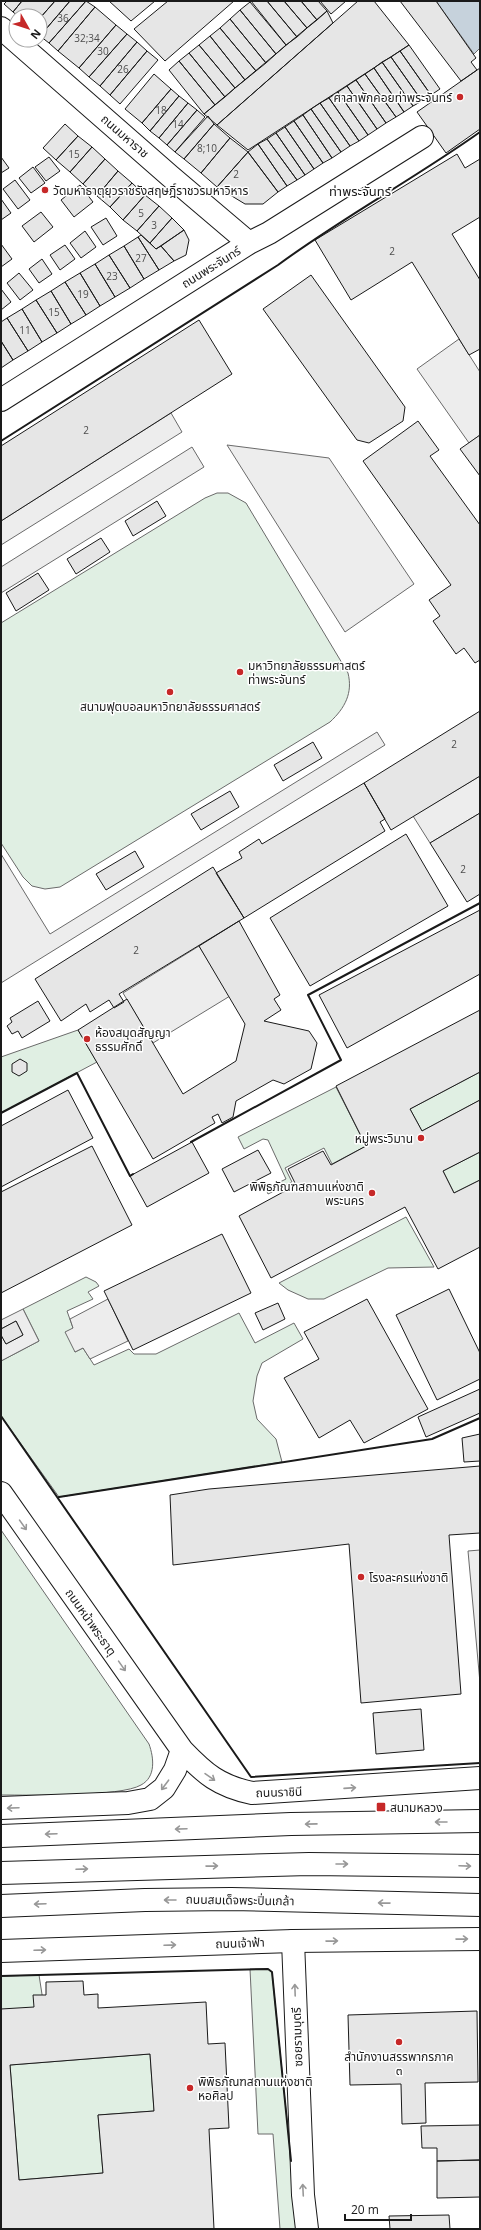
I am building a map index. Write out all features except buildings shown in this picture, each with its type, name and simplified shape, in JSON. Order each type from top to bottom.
[{"type":"street","name":"ถนนมหาราช","points":[[1,28],[249,243]]},
{"type":"street","name":"ถนนพระจันทร์","points":[[1,400],[249,243],[269,233],[422,137]]},
{"type":"street","name":"ถนนหน้าพระธาตุ","points":[[1,1493],[182,1750]]},
{"type":"street","name":"ถนนราชินี","points":[[182,1750],[203,1772],[219,1783],[252,1793],[480,1778]]},
{"type":"street","points":[[1,1808],[128,1803],[150,1799],[164,1788],[175,1770],[182,1750]]},
{"type":"street","points":[[1,1836],[291,1824],[480,1822]]},
{"type":"street","points":[[1,1873],[224,1865],[423,1864],[480,1866]]},
{"type":"street","name":"ถนนสมเด็จพระปิ่นเกล้า","points":[[1,1906],[176,1900],[480,1905]]},
{"type":"street","name":"ถนนเจ้าฟ้า","points":[[1,1951],[293,1941],[480,1939]]},
{"type":"street","name":"ซอยรามบุตรี","points":[[293,1941],[303,2195],[307,2229]]},
{"type":"green space","name":"สนามฟุตบอลมหาวิทยาลัยธรรมศาสตร์","points":[[217,493],[228,493],[246,503],[348,673],[349,687],[344,706],[330,722],[60,887],[45,889],[32,886],[23,877],[1,843],[1,623],[205,498]]},
{"type":"green space","points":[[78,1030],[97,1062],[1,1113],[1,1057]]},
{"type":"green space","points":[[480,1072],[480,1100],[422,1131],[410,1109]]},
{"type":"green space","points":[[336,1087],[366,1146],[332,1164],[324,1148],[285,1168],[292,1182],[268,1194],[266,1189],[286,1179],[268,1140],[263,1139],[244,1149],[238,1137]]},
{"type":"green space","points":[[480,1152],[480,1180],[454,1193],[443,1171]]},
{"type":"green space","points":[[406,1217],[434,1267],[388,1268],[324,1299],[308,1299],[288,1290],[279,1283]]},
{"type":"green space","points":[[86,1277],[96,1282],[99,1286],[88,1292],[93,1299],[67,1311],[73,1328],[75,1352],[83,1348],[94,1365],[129,1349],[134,1354],[156,1354],[239,1313],[255,1343],[294,1323],[303,1339],[262,1363],[257,1376],[253,1401],[257,1419],[276,1439],[282,1462],[59,1497],[1,1416],[1,1361],[39,1341],[23,1309]]},
{"type":"green space","points":[[1,1530],[149,1744],[153,1761],[152,1767],[146,1782],[141,1785],[115,1792],[52,1795],[1,1795]]},
{"type":"green space","points":[[250,1969],[268,1969],[272,1972],[298,2229],[280,2229],[273,2134],[258,2134]]},
{"type":"green space","points":[[39,1975],[46,2020],[1,2028],[1,1976]]},
{"type":"green space","points":[[150,2054],[154,2111],[98,2115],[103,2173],[19,2180],[10,2065]]},
{"type":"shaded area","points":[[436,1],[480,1],[480,48],[474,54]]},
{"type":"shaded area","points":[[459,339],[480,372],[480,435],[469,443],[417,369]]},
{"type":"shaded area","points":[[171,413],[182,432],[1,545],[1,521]]},
{"type":"shaded area","points":[[227,445],[329,458],[414,584],[345,632]]},
{"type":"shaded area","points":[[192,447],[204,467],[1,593],[1,567]]},
{"type":"shaded area","points":[[377,732],[385,745],[1,983],[1,854],[50,934]]},
{"type":"shaded area","points":[[480,776],[480,813],[430,843],[413,816]]},
{"type":"shaded area","points":[[199,946],[230,996],[153,1043],[123,993]]},
{"type":"shaded area","points":[[108,1299],[128,1341],[90,1359],[83,1348],[75,1352],[65,1332],[73,1328],[70,1319]]},
{"type":"shaded area","points":[[23,1309],[39,1341],[1,1361],[1,1335],[6,1344],[23,1335],[16,1321],[1,1329],[1,1320]]},
{"type":"shaded area","points":[[480,1550],[480,1683],[468,1551]]},
{"type":"wall","points":[[1,441],[278,265],[303,247],[430,166],[480,132]]},
{"type":"wall","points":[[191,1142],[341,1060],[308,995],[480,903]]},
{"type":"wall","points":[[1,1113],[77,1073],[130,1176],[133,1174]]},
{"type":"wall","points":[[1,1416],[251,1777],[480,1763]]},
{"type":"wall","points":[[59,1497],[432,1439],[480,1418]]},
{"type":"wall","points":[[1,1976],[268,1969],[272,1972],[291,2161]]},
{"type":"place","name":"ศาลาพักคอยท่าพระจันทร์","points":[[460,97]]},
{"type":"place","name":"วัดมหาธาตุยุวราชรังสฤษฎิ์ราชวรมหาวิหาร","points":[[45,190]]},
{"type":"place","name":"มหาวิทยาลัยธรรมศาสตร์ ท่าพระจันทร์","points":[[240,672]]},
{"type":"place","name":"สนามฟุตบอลมหาวิทยาลัยธรรมศาสตร์","points":[[170,692]]},
{"type":"place","name":"ห้องสมุดสัญญา ธรรมศักดิ์","points":[[87,1039]]},
{"type":"place","name":"หมู่พระวิมาน","points":[[421,1138]]},
{"type":"place","name":"พิพิธภัณฑสถานแห่งชาติ พระนคร","points":[[372,1193]]},
{"type":"place","name":"โรงละครแห่งชาติ","points":[[361,1577]]},
{"type":"place","name":"สนามหลวง","points":[[381,1807]]},
{"type":"place","name":"สำนักงานสรรพากรภาค ๓","points":[[399,2042]]},
{"type":"place","name":"พิพิธภัณฑสถานแห่งชาติ หอศิลป","points":[[190,2088]]},
{"type":"district","name":"ท่าพระจันทร์","points":[[360,191]]}]
